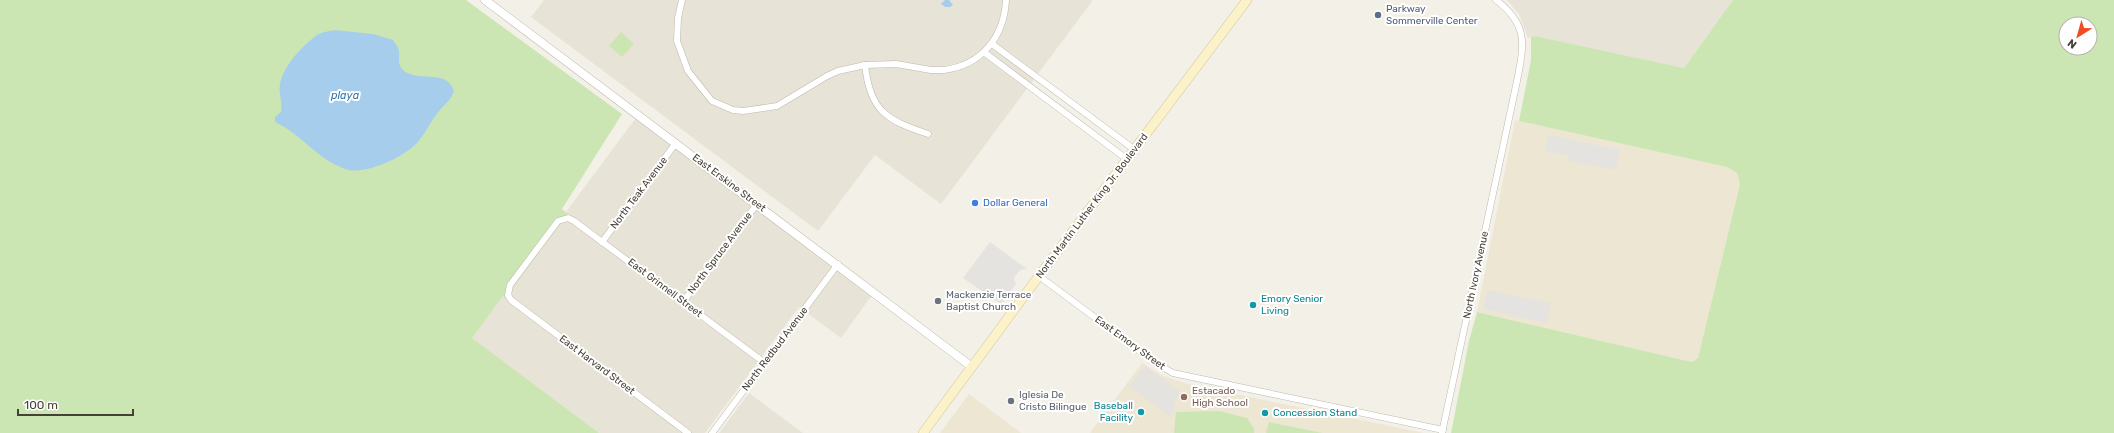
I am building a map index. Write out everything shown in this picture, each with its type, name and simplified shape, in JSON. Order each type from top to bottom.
[{"type":"main road","name":"North Martin Luther King Jr. Boulevard","points":[[923,433],[1247,0]]},
{"type":"street","name":"East Erskine Street","points":[[485,0],[838,264],[972,367]]},
{"type":"street","points":[[682,0],[678,18],[677,40],[685,65],[694,81],[706,95],[723,106],[743,111],[778,106],[827,76],[838,71],[865,65],[896,64],[931,70],[944,70],[967,63],[985,53],[992,44],[1004,18],[1006,0]]},
{"type":"street","name":"North Ivory Avenue","points":[[1443,431],[1510,117],[1523,44],[1522,32],[1508,12],[1496,0]]},
{"type":"street","points":[[992,44],[1135,150]]},
{"type":"street","points":[[985,53],[1128,160]]},
{"type":"street","points":[[865,65],[868,88],[878,107],[898,123],[928,134]]},
{"type":"street","name":"North Teak Avenue","points":[[602,242],[676,143]]},
{"type":"street","name":"North Spruce Avenue","points":[[683,302],[757,204]]},
{"type":"street","name":"East Grinnell Street","points":[[508,295],[510,284],[554,225],[563,219],[574,221],[765,363]]},
{"type":"street","name":"North Redbud Avenue","points":[[712,433],[838,264]]},
{"type":"street","name":"East Emory Street","points":[[1039,276],[1156,363],[1173,372],[1443,431]]},
{"type":"street","name":"East Harvard Street","points":[[508,295],[514,304],[688,433]]},
{"type":"shaded area","points":[[544,0],[1093,0],[941,204],[875,155],[818,231],[531,17]]},
{"type":"shaded area","points":[[1507,0],[1733,0],[1684,68],[1535,36],[1528,38],[1519,14]]},
{"type":"shaded area","points":[[635,119],[872,295],[841,338],[799,307],[705,433],[599,433],[471,338],[503,296],[505,297],[568,214],[566,212]]},
{"type":"shaded area","points":[[1515,120],[1728,167],[1737,173],[1740,184],[1698,358],[1692,362],[1477,312]]},
{"type":"shaded area","points":[[1548,135],[1620,150],[1616,170],[1569,161],[1569,156],[1545,151]]},
{"type":"shaded area","points":[[990,242],[1027,269],[1020,270],[1014,278],[1016,284],[1001,304],[963,278]]},
{"type":"shaded area","points":[[1487,290],[1551,303],[1547,323],[1483,309]]},
{"type":"shaded area","name":"Estacado High School","points":[[1142,363],[1161,375],[1187,384],[1424,433],[1090,433]]},
{"type":"shaded area","points":[[1145,366],[1179,391],[1171,417],[1129,386]]},
{"type":"shaded area","points":[[749,393],[803,433],[719,433]]},
{"type":"shaded area","points":[[969,394],[1021,433],[940,433]]},
{"type":"green space","points":[[0,0],[466,0],[622,114],[562,209],[568,214],[505,298],[503,296],[472,338],[599,433],[0,433]]},
{"type":"green space","points":[[1733,0],[2114,0],[2114,433],[1451,433],[1469,341],[1477,312],[1692,362],[1698,358],[1740,184],[1737,173],[1727,167],[1519,121],[1531,60],[1531,37],[1535,36],[1684,68]]},
{"type":"green space","points":[[621,32],[634,44],[622,57],[609,46]]},
{"type":"green space","points":[[1219,411],[1247,418],[1254,429],[1254,433],[1174,433],[1176,412]]},
{"type":"green space","points":[[1269,422],[1322,433],[1266,433]]},
{"type":"water","points":[[945,0],[949,0],[953,5],[950,7],[945,7],[941,4]]},
{"type":"water","name":"playa","points":[[335,30],[373,34],[393,40],[399,50],[399,62],[402,69],[415,75],[438,77],[450,84],[454,91],[450,99],[437,114],[417,143],[403,154],[373,168],[353,170],[335,165],[293,133],[275,122],[275,117],[281,112],[280,84],[289,63],[306,44],[317,35]]},
{"type":"place","name":"Parkway Sommerville Center","points":[[1378,15]]},
{"type":"place","name":"Dollar General","points":[[975,203]]},
{"type":"place","name":"Mackenzie Terrace Baptist Church","points":[[938,301]]},
{"type":"place","name":"Emory Senior Living","points":[[1253,305]]},
{"type":"place","name":"Estacado High School","points":[[1184,397]]},
{"type":"place","name":"Iglesia De Cristo Bilingue","points":[[1011,401]]},
{"type":"place","name":"Baseball Facility","points":[[1141,412]]},
{"type":"place","name":"Concession Stand","points":[[1265,413]]}]
